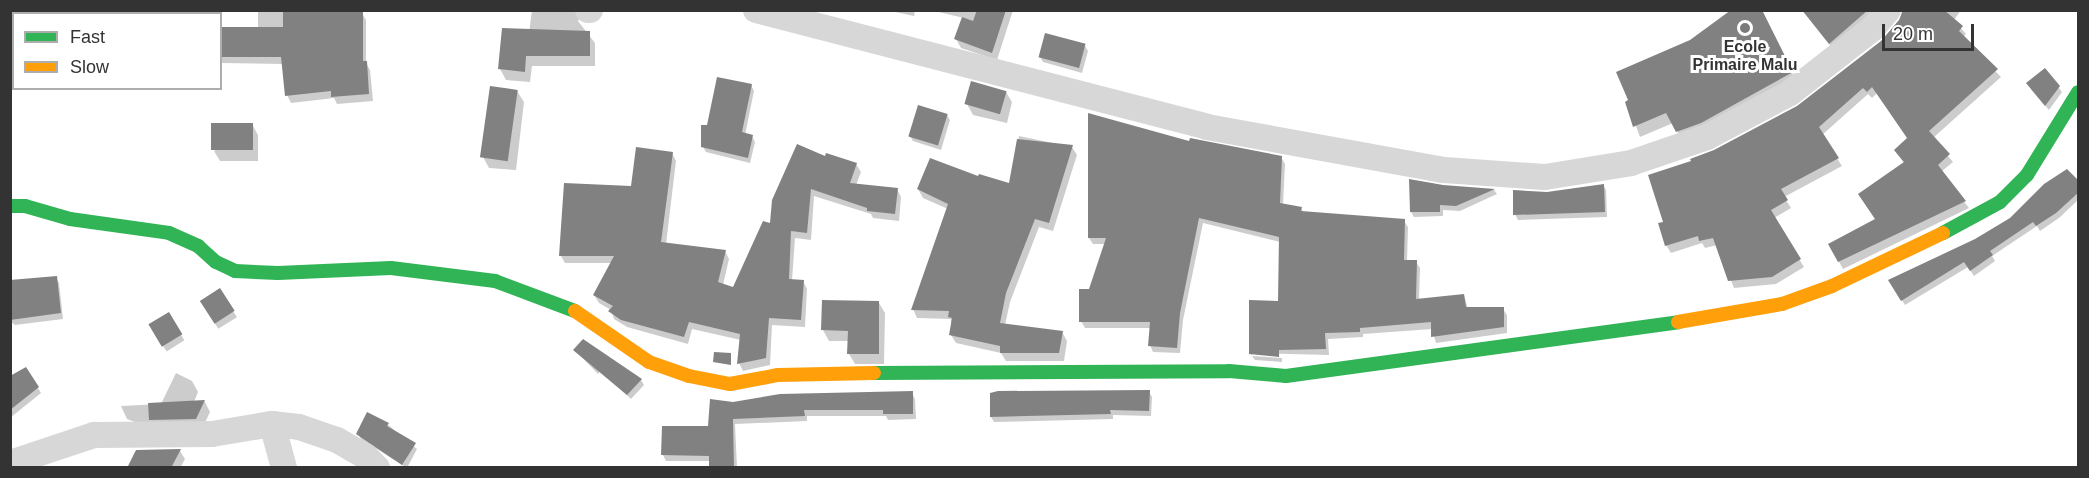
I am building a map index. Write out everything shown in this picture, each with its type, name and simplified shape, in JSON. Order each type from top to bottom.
[{"type":"street","points":[[756,10],[1207,128],[1444,170],[1545,177],[1631,164],[1707,137],[1790,93],[1872,29],[1888,10]]},
{"type":"street","points":[[10,206],[25,206],[70,219],[169,233],[198,246],[216,262],[235,271],[278,273],[391,268],[495,281],[571,308],[649,362],[689,376],[730,384],[778,375],[814,373],[1229,371],[1286,376],[1736,314],[1782,304],[1833,286],[1967,222],[2000,202],[2028,175],[2079,92]]},
{"type":"street","points":[[272,424],[284,468]]},
{"type":"street","points":[[10,463],[94,435],[212,434],[272,424],[299,427],[337,440],[365,456],[377,468]]},
{"type":"building","points":[[283,10],[363,11],[363,61],[367,61],[369,94],[331,97],[331,91],[285,96],[281,57],[222,57],[222,27],[283,27]]},
{"type":"building","points":[[977,10],[1006,10],[992,53],[954,39],[962,17],[973,21]]},
{"type":"building","points":[[1731,10],[1762,10],[1793,72],[1701,123],[1676,132],[1666,113],[1633,127],[1625,102],[1628,100],[1616,72],[1690,40]]},
{"type":"building","points":[[1802,10],[1868,10],[1829,44]]},
{"type":"building","points":[[1903,10],[1944,10],[1963,26],[1959,31],[1998,69],[1929,131],[1950,154],[1938,165],[1966,201],[1838,262],[1828,244],[1875,219],[1858,194],[1904,162],[1894,150],[1907,138],[1872,87],[1867,92],[1863,88],[1819,127],[1839,158],[1781,189],[1788,200],[1771,210],[1801,259],[1772,277],[1728,281],[1713,238],[1699,241],[1698,236],[1665,246],[1658,223],[1663,222],[1648,175],[1691,161],[1690,159],[1714,150],[1797,106],[1881,41],[1899,20]]},
{"type":"building","points":[[502,28],[590,31],[590,56],[526,56],[525,72],[498,69]]},
{"type":"building","points":[[1045,33],[1086,44],[1079,68],[1039,57]]},
{"type":"building","points":[[2045,68],[2060,86],[2045,106],[2026,83]]},
{"type":"building","points":[[717,77],[752,84],[742,132],[753,135],[748,158],[701,147],[701,125],[707,125]]},
{"type":"building","points":[[971,81],[1007,91],[1000,114],[964,104]]},
{"type":"building","points":[[490,86],[518,90],[508,161],[480,157]]},
{"type":"building","points":[[918,105],[948,114],[938,146],[908,137]]},
{"type":"building","points":[[1088,113],[1189,141],[1190,138],[1282,156],[1280,203],[1302,207],[1301,211],[1405,219],[1404,260],[1417,260],[1416,299],[1464,294],[1466,307],[1504,307],[1504,327],[1431,337],[1431,322],[1360,328],[1360,332],[1325,333],[1326,349],[1279,350],[1279,357],[1249,354],[1249,300],[1278,301],[1279,237],[1199,218],[1180,313],[1177,348],[1148,346],[1150,322],[1079,322],[1079,289],[1089,289],[1106,238],[1088,238]]},
{"type":"building","points":[[211,123],[253,123],[253,150],[211,150]]},
{"type":"building","points":[[1017,139],[1073,145],[1049,223],[1035,219],[1006,293],[1000,323],[1063,331],[1059,353],[1000,353],[1000,346],[949,335],[952,318],[948,317],[949,311],[911,310],[948,204],[917,189],[930,158],[978,176],[979,174],[1009,183]]},
{"type":"building","points":[[797,144],[825,156],[826,153],[857,163],[850,183],[898,188],[895,214],[867,211],[867,208],[811,189],[807,233],[791,231],[789,279],[804,280],[801,320],[769,318],[766,358],[737,364],[740,334],[689,322],[684,337],[621,320],[608,311],[613,306],[593,295],[614,256],[559,256],[564,183],[631,186],[636,147],[673,152],[661,242],[726,250],[718,282],[733,287],[763,221],[770,223],[772,200]]},
{"type":"building","points":[[2067,169],[2079,181],[2079,192],[2056,213],[2036,226],[2033,222],[1990,251],[1993,255],[1970,271],[1964,262],[1901,301],[1888,280],[1975,239],[2010,218],[2044,184]]},
{"type":"building","points":[[1409,179],[1443,185],[1495,189],[1456,206],[1440,205],[1440,212],[1410,212]]},
{"type":"building","points":[[1604,184],[1605,212],[1513,215],[1513,190],[1547,192]]},
{"type":"building","points":[[57,276],[61,313],[10,320],[10,280]]},
{"type":"building","points":[[220,288],[235,311],[215,324],[200,301]]},
{"type":"building","points":[[822,300],[879,301],[879,354],[847,354],[848,331],[821,330]]},
{"type":"building","points":[[169,312],[182,334],[162,347],[148,324]]},
{"type":"building","points":[[583,339],[642,379],[627,395],[573,350]]},
{"type":"building","points":[[714,352],[731,353],[731,365],[713,362]]},
{"type":"building","points":[[26,367],[39,387],[10,410],[10,376]]},
{"type":"building","points":[[1150,390],[1149,411],[1110,410],[1111,414],[990,417],[990,393],[998,391]]},
{"type":"building","points":[[913,391],[913,414],[883,414],[883,410],[804,410],[805,416],[733,419],[734,468],[709,468],[709,456],[661,455],[662,426],[708,426],[710,399],[733,402],[780,394]]},
{"type":"building","points":[[205,400],[196,419],[149,420],[148,403]]},
{"type":"building","points":[[367,412],[389,423],[387,426],[416,443],[402,465],[356,434]]},
{"type":"building","points":[[181,449],[171,468],[127,468],[136,450]]},
{"type":"traffic: fast","points":[[1943,233],[2000,202],[2027,175],[2078,92]]},
{"type":"traffic: fast","points":[[10,206],[25,206],[70,219],[169,233],[198,246],[216,262],[235,271],[278,273],[391,268],[495,281],[575,311]]},
{"type":"traffic: fast","points":[[874,373],[1229,371],[1286,376],[1678,322]]},
{"type":"traffic: slow","points":[[1678,322],[1782,304],[1832,286],[1943,233]]},
{"type":"traffic: slow","points":[[575,311],[649,362],[689,376],[730,384],[778,375],[874,373]]},
{"type":"place","name":"Ecole Primaire Malu","points":[[1745,28]]}]
